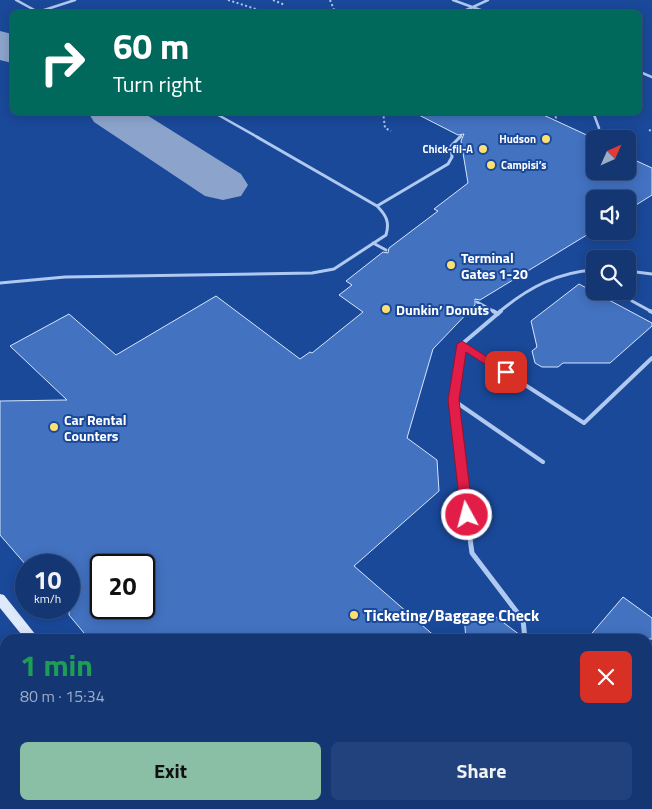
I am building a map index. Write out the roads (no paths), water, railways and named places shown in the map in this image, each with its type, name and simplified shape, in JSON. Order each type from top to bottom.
[{"type":"main road","points":[[0,599],[29,634]]},
{"type":"lane","points":[[16,0],[34,10]]},
{"type":"lane","points":[[44,10],[75,0]]},
{"type":"lane","points":[[454,0],[480,10]]},
{"type":"lane","points":[[466,10],[488,0]]},
{"type":"lane","points":[[0,283],[65,277],[312,273],[334,269],[386,235],[389,225],[384,213],[377,206],[218,115]]},
{"type":"lane","points":[[594,115],[599,128]]},
{"type":"lane","points":[[377,206],[448,164],[452,157],[451,146],[461,136]]},
{"type":"lane","points":[[373,243],[386,250]]},
{"type":"lane","points":[[524,634],[523,620],[472,553],[453,400],[462,344],[540,283],[563,272],[586,271]]},
{"type":"lane","points":[[636,272],[652,274]]},
{"type":"lane","points":[[632,301],[652,312]]},
{"type":"lane","points":[[477,302],[498,314]]},
{"type":"lane","points":[[462,344],[584,423],[652,358]]},
{"type":"lane","points":[[453,400],[543,462]]},
{"type":"place","name":"Hudson","points":[[546,139]]},
{"type":"place","name":"Chick-fil-A","points":[[483,149]]},
{"type":"place","name":"Campisi’s","points":[[491,165]]},
{"type":"place","name":"Terminal Gates 1-20","points":[[451,265]]},
{"type":"place","name":"Dunkin’ Donuts","points":[[386,309]]},
{"type":"place","name":"Car Rental Counters","points":[[54,427]]},
{"type":"place","name":"Ticketing/Baggage Check","points":[[354,615]]}]
